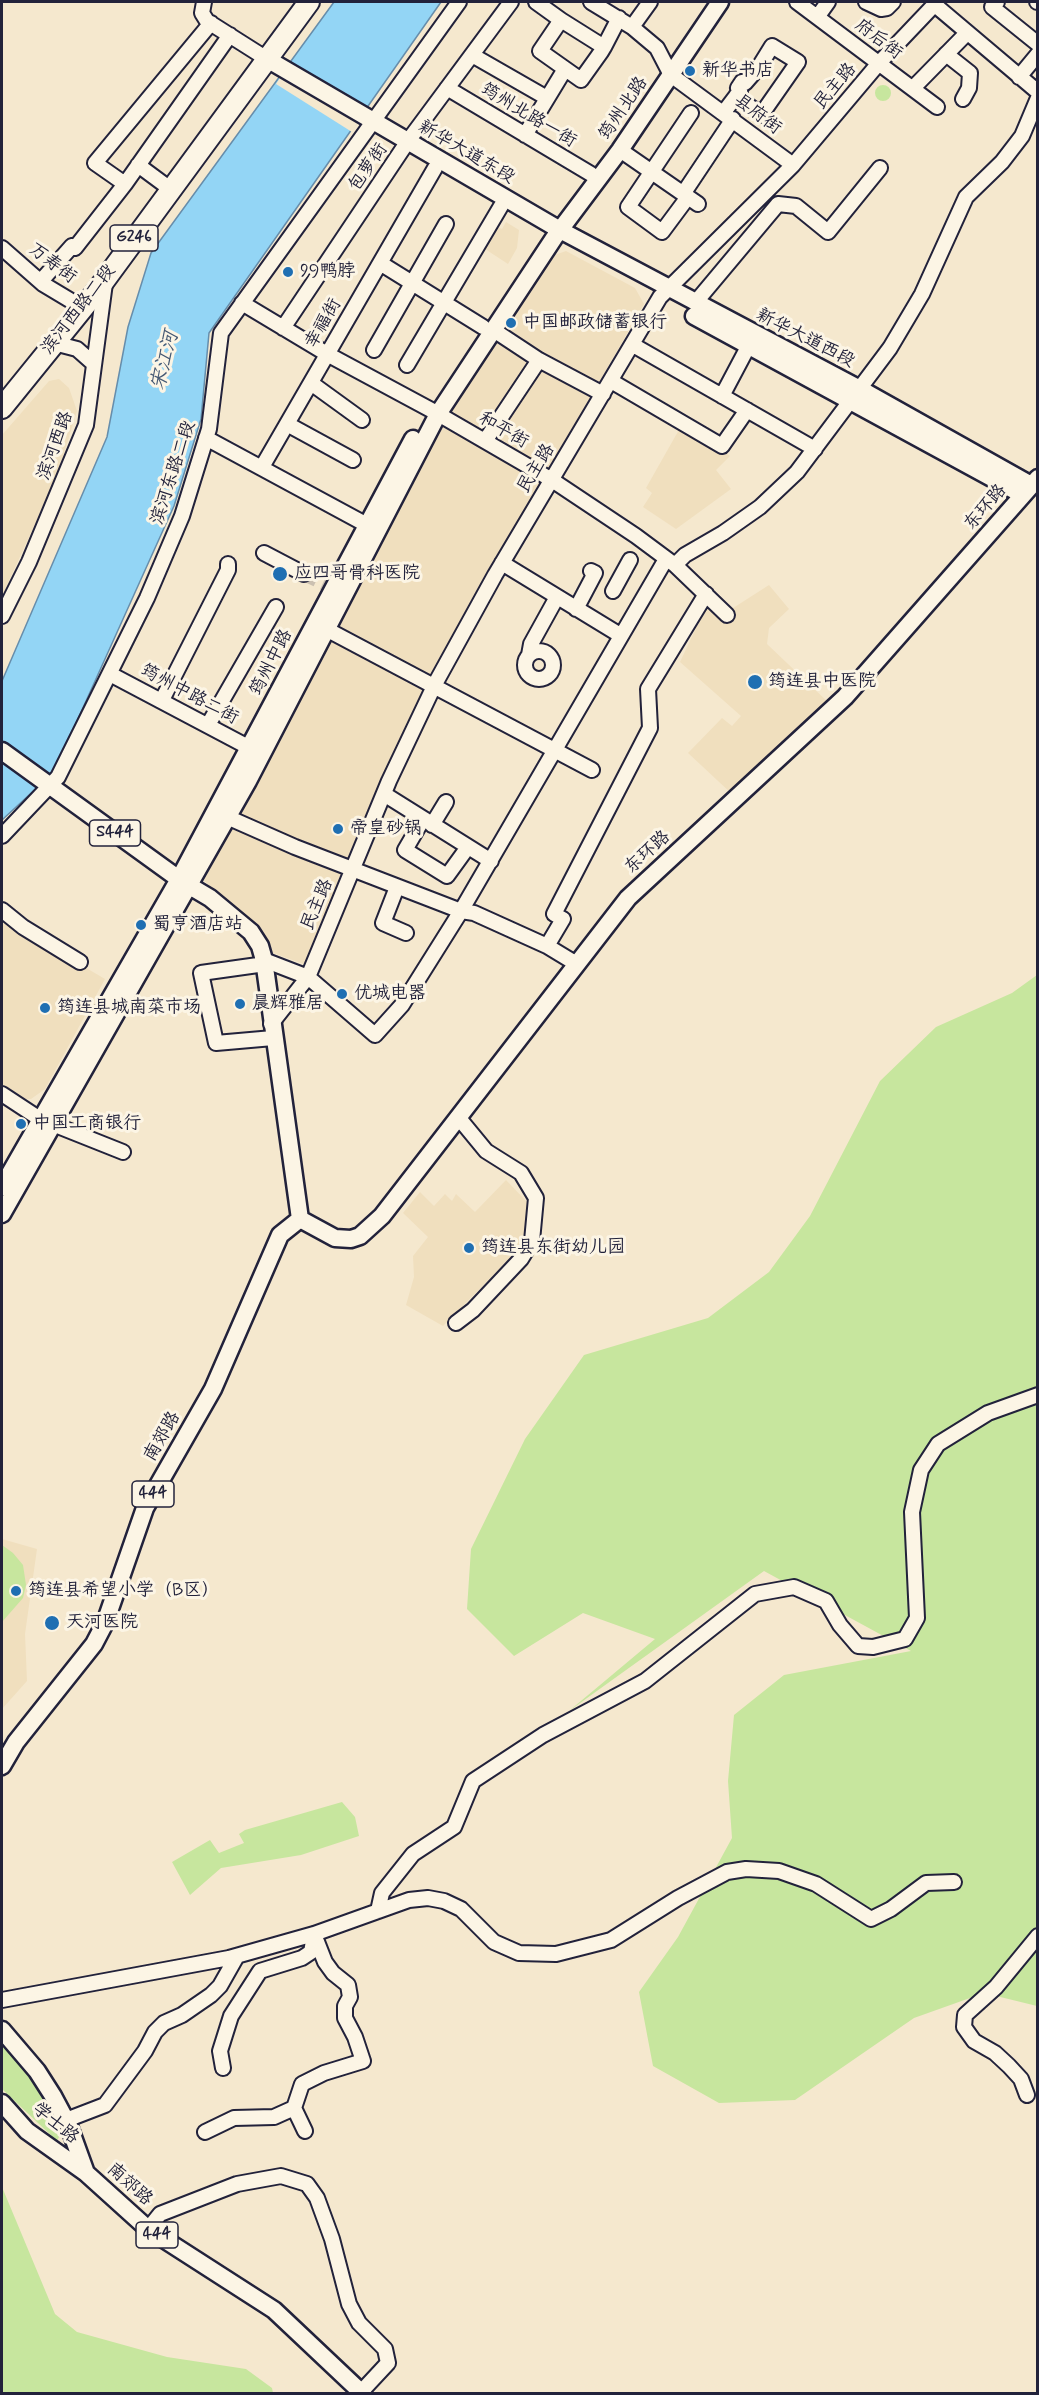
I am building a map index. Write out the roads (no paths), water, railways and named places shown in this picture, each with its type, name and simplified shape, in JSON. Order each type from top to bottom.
[{"type":"highway","name":"G246","points":[[265,62],[309,2]]},
{"type":"highway","name":"滨河西路二段","points":[[2,408],[83,308],[169,188],[265,62]]},
{"type":"main road","name":"筠州北路","points":[[552,231],[620,150],[708,2]]},
{"type":"main road","name":"筠州北路","points":[[552,231],[591,174],[720,2]]},
{"type":"main road","name":"新华大道东段","points":[[265,62],[552,231]]},
{"type":"main road","name":"新华大道东段","points":[[405,145],[435,168],[501,207],[552,231]]},
{"type":"main road","name":"新华大道西段","points":[[552,231],[664,293],[749,345],[856,394]]},
{"type":"main road","name":"筠州中路","points":[[47,1122],[184,882],[330,587],[434,411],[552,231]]},
{"type":"main road","name":"新华大道西段","points":[[664,293],[695,303],[856,394],[1031,486]]},
{"type":"main road","name":"筠州中路","points":[[184,882],[227,817],[326,629],[434,411]]},
{"type":"main road","name":"东环路","points":[[300,1219],[335,1238],[351,1239],[360,1236],[382,1216],[628,897],[845,697],[1031,486]]},
{"type":"main road","name":"S444","points":[[2,751],[244,924],[260,946],[264,960],[272,1031],[300,1219]]},
{"type":"main road","points":[[2,1187],[47,1122]]},
{"type":"main road","points":[[2,1214],[47,1122]]},
{"type":"main road","name":"南郊路","points":[[2,1766],[16,1742],[94,1644],[105,1623],[145,1508],[213,1389],[280,1235],[300,1219]]},
{"type":"main road","name":"南郊路","points":[[2,2030],[37,2071],[66,2120],[86,2173],[148,2229],[274,2310],[362,2393]]},
{"type":"main road","name":"学士路","points":[[2,2103],[27,2131],[86,2173]]},
{"type":"street","points":[[204,2],[202,13],[211,23],[265,62]]},
{"type":"street","name":"滨河东路二段","points":[[2,836],[51,786],[73,752],[182,516],[206,438],[221,333],[364,122],[459,2]]},
{"type":"street","name":"包萝街","points":[[283,328],[405,145],[511,2]]},
{"type":"street","points":[[536,2],[604,47]]},
{"type":"street","name":"县府街","points":[[591,2],[632,27],[657,48],[668,70],[793,165]]},
{"type":"street","points":[[632,27],[650,2]]},
{"type":"street","name":"府后街","points":[[797,2],[937,106]]},
{"type":"street","points":[[818,16],[828,2]]},
{"type":"street","points":[[866,2],[881,9],[887,8],[893,2]]},
{"type":"street","points":[[997,2],[992,7],[1038,44]]},
{"type":"street","points":[[936,3],[967,33],[1038,93]]},
{"type":"street","name":"民主路","points":[[272,1031],[308,977],[384,794],[435,684],[502,563],[664,293],[793,165],[879,63],[936,3]]},
{"type":"street","points":[[561,20],[540,51],[581,80],[604,47],[619,18]]},
{"type":"street","points":[[125,184],[95,163],[211,23]]},
{"type":"street","points":[[913,88],[967,33]]},
{"type":"street","points":[[40,281],[72,246],[75,248],[125,184],[230,35]]},
{"type":"street","points":[[691,113],[628,207],[662,232],[690,198],[742,82],[745,83],[752,75],[772,46],[798,62],[761,115],[736,96]]},
{"type":"street","points":[[946,54],[970,73],[969,88],[963,99]]},
{"type":"street","points":[[1018,77],[1038,54]]},
{"type":"street","points":[[472,55],[548,98]]},
{"type":"street","points":[[525,135],[565,69]]},
{"type":"street","name":"筠州北路一街","points":[[447,88],[591,174]]},
{"type":"street","points":[[272,1031],[216,1043],[201,973],[258,966],[264,960],[308,977],[375,1035],[402,1005],[461,911],[620,635],[670,562],[723,533],[760,507],[797,472],[890,348],[922,294],[966,197],[1002,162],[1022,136],[1038,98]]},
{"type":"street","points":[[620,150],[690,198]]},
{"type":"street","points":[[138,165],[169,188]]},
{"type":"street","name":"幸福街","points":[[262,467],[435,168]]},
{"type":"street","points":[[695,303],[778,204],[796,206],[828,231],[880,168]]},
{"type":"street","points":[[407,365],[501,207]]},
{"type":"street","points":[[374,350],[446,224]]},
{"type":"street","name":"万寿街","points":[[2,248],[40,281],[83,308]]},
{"type":"street","points":[[380,263],[539,360],[603,394]]},
{"type":"street","name":"滨河西路","points":[[2,615],[29,562],[86,426],[105,278]]},
{"type":"street","name":"和平街","points":[[242,303],[327,354],[434,411],[552,480],[670,562],[727,615]]},
{"type":"street","points":[[54,343],[76,349],[94,364]]},
{"type":"street","points":[[633,345],[815,448]]},
{"type":"street","points":[[722,396],[749,345]]},
{"type":"street","points":[[484,441],[539,360]]},
{"type":"street","points":[[611,381],[722,446],[747,410]]},
{"type":"street","points":[[311,382],[362,420]]},
{"type":"street","points":[[287,424],[353,460]]},
{"type":"street","points":[[206,438],[367,525]]},
{"type":"street","points":[[264,553],[304,574]]},
{"type":"street","points":[[576,609],[593,572],[597,569],[616,586],[630,560]]},
{"type":"street","points":[[502,563],[620,635]]},
{"type":"street","points":[[162,700],[228,570],[228,564]]},
{"type":"street","points":[[547,946],[563,919],[555,914],[650,728],[648,689],[706,594]]},
{"type":"street","points":[[529,655],[531,644],[557,597]]},
{"type":"street","points":[[208,725],[276,607]]},
{"type":"street","points":[[326,629],[435,684],[592,770]]},
{"type":"street","name":"筠州中路二街","points":[[110,674],[250,748]]},
{"type":"street","points":[[384,794],[491,861]]},
{"type":"street","points":[[446,802],[405,850],[447,876],[468,847]]},
{"type":"street","points":[[227,817],[353,870],[461,911],[474,913],[547,946],[575,963]]},
{"type":"street","points":[[397,886],[383,922],[405,933]]},
{"type":"street","points":[[2,910],[23,927],[81,962]]},
{"type":"street","points":[[2,1094],[47,1122],[123,1152]]},
{"type":"street","points":[[456,1323],[473,1310],[505,1276],[532,1241],[536,1198],[525,1178],[486,1151],[458,1117]]},
{"type":"street","points":[[378,1911],[382,1893],[413,1854],[454,1827],[473,1781],[543,1735],[645,1681],[755,1594],[794,1587],[826,1601],[840,1625],[858,1646],[873,1647],[905,1640],[917,1618],[912,1512],[921,1470],[938,1444],[987,1413],[1038,1395]]},
{"type":"street","points":[[2,2000],[237,1956],[314,1934],[409,1900],[428,1898],[444,1901],[461,1909],[494,1942],[519,1953],[556,1954],[611,1940],[678,1898],[728,1872],[746,1869],[779,1871],[816,1884],[872,1919],[891,1909],[926,1883],[954,1882]]},
{"type":"street","points":[[223,2068],[220,2051],[231,2016],[260,1971],[302,1958],[311,1952],[314,1934]]},
{"type":"street","points":[[305,2131],[294,2108],[302,2084],[324,2073],[363,2061],[355,2037],[345,2018],[345,2006],[350,1997],[348,1985],[325,1962],[314,1934]]},
{"type":"street","points":[[1027,2095],[1021,2079],[1009,2066],[995,2053],[974,2041],[964,2027],[965,2015],[996,1987],[1038,1936]]},
{"type":"street","points":[[66,2120],[105,2105],[145,2051],[155,2032],[164,2023],[189,2011],[211,1995],[220,1986],[237,1956]]},
{"type":"street","points":[[205,2132],[234,2118],[274,2117],[294,2108]]},
{"type":"street","points":[[148,2229],[160,2214],[237,2184],[281,2176],[307,2184],[317,2198],[332,2239],[349,2304],[359,2323],[385,2349],[388,2363],[362,2393]]},
{"type":"water","name":"宋江河","points":[[334,2],[441,2],[209,333],[201,419],[174,506],[54,772],[2,820],[2,681],[107,437],[128,327],[151,253]]},
{"type":"tunnel","points":[[304,574],[327,585]]},
{"type":"place","name":"新华书店","points":[[690,71]]},
{"type":"place","name":"99鸭脖","points":[[288,272]]},
{"type":"place","name":"中国邮政储蓄银行","points":[[511,323]]},
{"type":"place","name":"应四哥骨科医院","points":[[280,574]]},
{"type":"place","name":"筠连县中医院","points":[[755,682]]},
{"type":"place","name":"帝皇砂锅","points":[[338,829]]},
{"type":"place","name":"蜀亨酒店站","points":[[141,925]]},
{"type":"place","name":"优城电器","points":[[342,994]]},
{"type":"place","name":"晨辉雅居","points":[[240,1004]]},
{"type":"place","name":"筠连县城南菜市场","points":[[45,1008]]},
{"type":"place","name":"中国工商银行","points":[[21,1124]]},
{"type":"place","name":"筠连县东街幼儿园","points":[[469,1248]]},
{"type":"place","name":"筠连县希望小学（B区）","points":[[16,1591]]},
{"type":"place","name":"天河医院","points":[[52,1623]]}]
